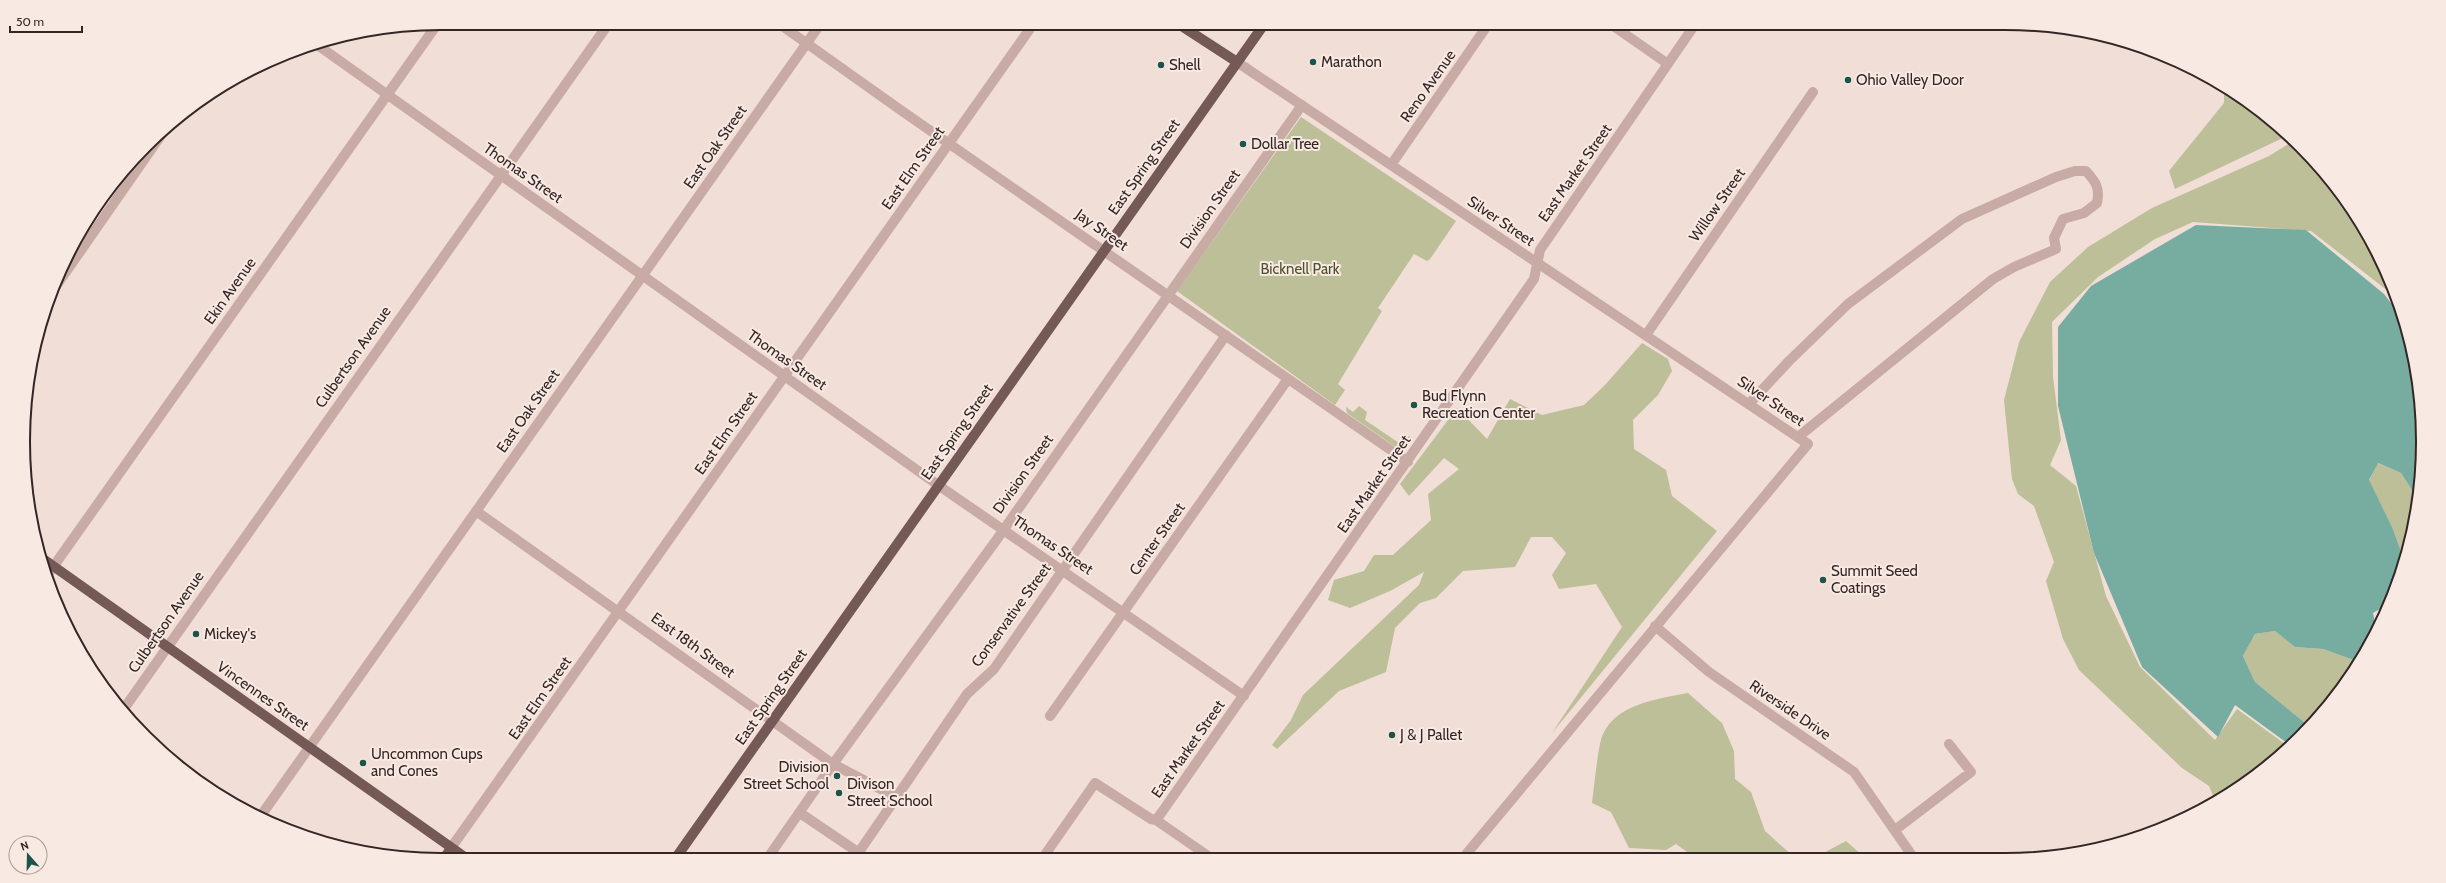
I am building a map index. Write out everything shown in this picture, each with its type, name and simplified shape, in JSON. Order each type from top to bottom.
[{"type":"main road","name":"Silver Street","points":[[1188,30],[1237,62]]},
{"type":"main road","name":"East Spring Street","points":[[680,853],[1104,249],[1260,30]]},
{"type":"main road","name":"Vincennes Street","points":[[48,562],[459,853]]},
{"type":"main road","name":"East Elm Street","points":[[448,853],[452,848]]},
{"type":"street","name":"Ekin Avenue","points":[[51,570],[433,30]]},
{"type":"street","name":"Culbertson Avenue","points":[[126,706],[166,646],[604,30]]},
{"type":"street","name":"Jay Street","points":[[788,30],[1408,462]]},
{"type":"street","name":"East Oak Street","points":[[263,813],[815,30]]},
{"type":"street","name":"East Elm Street","points":[[452,848],[1029,30]]},
{"type":"street","name":"Reno Avenue","points":[[1391,165],[1484,30]]},
{"type":"street","points":[[1620,30],[1668,64]]},
{"type":"street","name":"East Market Street","points":[[1046,853],[1095,783],[1142,815],[1156,820],[1408,462],[1534,279],[1540,250],[1691,30]]},
{"type":"street","name":"Thomas Street","points":[[322,48],[501,177],[938,485],[1244,696]]},
{"type":"street","name":"Silver Street","points":[[1237,62],[1808,444],[1655,626]]},
{"type":"street","name":"Willow Street","points":[[1646,335],[1813,92]]},
{"type":"street","name":"Division Street","points":[[771,853],[833,764],[1003,530],[1302,105]]},
{"type":"street","points":[[67,270],[148,154]]},
{"type":"street","points":[[1749,404],[1789,361],[1848,304],[1962,219],[2056,177],[2075,171],[2086,171],[2096,182],[2099,192],[2098,203],[2084,213],[2063,219],[2054,238],[2056,249],[2014,267],[1993,279],[1798,437]]},
{"type":"street","name":"Conservative Street","points":[[859,852],[967,694],[994,669],[1226,335]]},
{"type":"street","name":"Center Street","points":[[1050,716],[1288,379]]},
{"type":"street","name":"East 18th Street","points":[[476,511],[620,610],[833,764],[896,797]]},
{"type":"street","points":[[1467,853],[1655,626]]},
{"type":"street","name":"Riverside Drive","points":[[1655,626],[1709,672],[1854,772],[1910,853]]},
{"type":"street","points":[[1895,830],[1971,772],[1949,744]]},
{"type":"street","points":[[800,812],[859,852]]},
{"type":"street","points":[[1156,820],[1204,853]]},
{"type":"green space","points":[[2224,94],[2255,115],[2282,138],[2175,189],[2169,171],[2224,103]]},
{"type":"green space","name":"Bicknell Park","points":[[1301,117],[1456,221],[1430,259],[1427,261],[1414,254],[1378,308],[1382,311],[1338,384],[1345,390],[1335,405],[1177,291]]},
{"type":"green space","points":[[2288,144],[2314,170],[2347,213],[2361,236],[2374,259],[2387,290],[2311,231],[2193,222],[2155,239],[2098,277],[2052,322],[2053,377],[2061,440],[2050,465],[2076,486],[2106,596],[2140,667],[2215,740],[2237,709],[2284,743],[2255,768],[2213,796],[2209,786],[2182,768],[2079,670],[2063,639],[2046,581],[2054,562],[2034,506],[2018,494],[2012,479],[2004,400],[2019,342],[2050,282],[2088,247],[2152,208],[2269,156]]},
{"type":"green space","points":[[1642,343],[1668,359],[1672,371],[1658,395],[1633,420],[1634,449],[1666,470],[1672,496],[1717,531],[1552,733],[1622,627],[1596,584],[1559,589],[1552,575],[1566,553],[1552,537],[1531,537],[1515,567],[1463,571],[1436,598],[1420,603],[1395,628],[1386,672],[1339,691],[1277,749],[1272,745],[1291,720],[1303,695],[1419,585],[1424,572],[1390,591],[1350,608],[1328,600],[1334,580],[1364,571],[1374,555],[1393,555],[1431,520],[1428,494],[1459,469],[1444,458],[1409,496],[1400,484],[1457,408],[1487,439],[1510,399],[1542,415],[1584,405],[1605,385]]},
{"type":"green space","points":[[1359,406],[1367,412],[1365,420],[1402,445],[1408,436],[1412,438],[1405,447],[1397,448],[1347,413],[1346,407],[1353,412]]},
{"type":"green space","points":[[2377,463],[2401,473],[2412,491],[2408,522],[2401,551],[2393,529],[2369,481]]},
{"type":"green space","points":[[2275,631],[2295,647],[2323,649],[2353,660],[2331,692],[2304,722],[2255,682],[2243,656],[2255,634]]},
{"type":"green space","points":[[1688,693],[1722,723],[1734,751],[1735,779],[1751,792],[1765,831],[1790,853],[1687,853],[1676,844],[1666,850],[1629,848],[1611,812],[1592,803],[1598,757],[1603,734],[1618,715],[1640,704]]},
{"type":"green space","points":[[1846,841],[1860,853],[1824,853]]},
{"type":"water","points":[[2196,225],[2306,230],[2384,294],[2393,305],[2408,361],[2415,415],[2416,442],[2412,491],[2401,473],[2378,463],[2369,480],[2393,529],[2401,551],[2381,608],[2373,613],[2374,624],[2353,660],[2323,649],[2295,647],[2275,631],[2255,634],[2243,656],[2255,682],[2304,722],[2285,742],[2235,705],[2218,737],[2142,667],[2094,553],[2058,406],[2058,327],[2091,286]]},
{"type":"place","name":"Marathon","points":[[1313,62]]},
{"type":"place","name":"Shell","points":[[1161,65]]},
{"type":"place","name":"Ohio Valley Door","points":[[1848,80]]},
{"type":"place","name":"Dollar Tree","points":[[1243,144]]},
{"type":"place","name":"Bud Flynn Recreation Center","points":[[1414,405]]},
{"type":"place","name":"Summit Seed Coatings","points":[[1823,580]]},
{"type":"place","name":"Mickey's","points":[[196,634]]},
{"type":"place","name":"J & J Pallet","points":[[1392,735]]},
{"type":"place","name":"Uncommon Cups and Cones","points":[[363,763]]},
{"type":"place","name":"Division Street School","points":[[837,776]]},
{"type":"place","name":"Divison Street School","points":[[839,793]]}]
